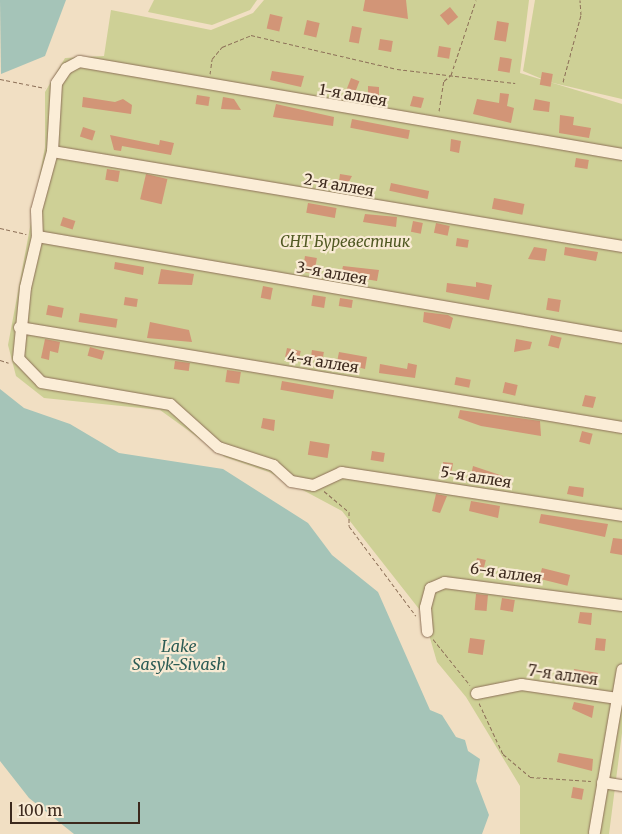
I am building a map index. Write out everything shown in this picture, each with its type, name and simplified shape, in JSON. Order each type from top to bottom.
[{"type":"lane","name":"1-я аллея","points":[[79,62],[622,154]]},
{"type":"lane","name":"5-я аллея","points":[[79,62],[66,68],[56,92],[52,150],[36,210],[37,236],[19,327],[18,358],[41,382],[170,404],[218,447],[272,465],[292,481],[313,485],[341,472],[622,515]]},
{"type":"lane","name":"2-я аллея","points":[[52,150],[622,246]]},
{"type":"lane","name":"3-я аллея","points":[[37,236],[622,336]]},
{"type":"lane","name":"4-я аллея","points":[[19,327],[622,427]]},
{"type":"lane","name":"6-я аллея","points":[[427,632],[425,607],[430,588],[444,582],[622,605]]},
{"type":"lane","points":[[594,832],[622,669]]},
{"type":"lane","name":"7-я аллея","points":[[476,692],[521,684],[617,698]]},
{"type":"lane","points":[[602,782],[622,785]]},
{"type":"path","points":[[436,124],[444,81],[452,75],[476,0]]},
{"type":"path","points":[[563,82],[581,15],[580,0]]},
{"type":"path","points":[[209,85],[212,59],[222,47],[251,35],[397,68],[515,83]]},
{"type":"path","points":[[0,79],[28,81],[56,92]]},
{"type":"path","points":[[0,228],[37,236]]},
{"type":"path","points":[[530,776],[602,782]]},
{"type":"green space","points":[[154,0],[257,0],[250,10],[212,25],[148,12]]},
{"type":"green space","name":"СНТ Буревестник","points":[[264,0],[529,0],[520,73],[622,104],[622,733],[609,834],[520,834],[520,786],[466,697],[437,662],[423,614],[342,511],[269,472],[225,457],[160,410],[44,398],[16,376],[8,345],[45,147],[45,92],[65,58],[104,56],[111,10],[211,30],[253,13]]},
{"type":"green space","points":[[535,0],[622,0],[622,99],[549,82],[523,71]]},
{"type":"water","points":[[0,0],[66,0],[45,56],[1,74]]},
{"type":"water","name":"Lake Sasyk-Sivash","points":[[0,389],[24,408],[70,424],[119,453],[223,469],[308,523],[332,555],[378,592],[430,710],[442,715],[456,737],[465,740],[468,751],[480,759],[476,781],[489,815],[482,834],[74,834],[29,798],[0,761]]},
{"type":"building","points":[[365,0],[406,0],[408,19],[363,11]]},
{"type":"building","points":[[450,7],[458,17],[448,25],[440,15]]},
{"type":"building","points":[[270,14],[283,17],[279,32],[267,29]]},
{"type":"building","points":[[307,20],[320,23],[316,38],[304,35]]},
{"type":"building","points":[[497,21],[509,23],[506,42],[494,40]]},
{"type":"building","points":[[352,26],[362,28],[359,44],[349,42]]},
{"type":"building","points":[[380,39],[393,41],[391,52],[378,50]]},
{"type":"building","points":[[439,46],[451,48],[449,59],[437,57]]},
{"type":"building","points":[[500,57],[512,59],[510,73],[498,71]]},
{"type":"building","points":[[272,71],[304,76],[301,87],[270,80]]},
{"type":"building","points":[[542,72],[553,74],[551,87],[540,85]]},
{"type":"building","points":[[351,78],[359,81],[353,97],[345,94]]},
{"type":"building","points":[[368,86],[379,87],[379,100],[368,99]]},
{"type":"building","points":[[500,93],[509,94],[507,106],[514,108],[511,123],[473,114],[477,99],[499,103]]},
{"type":"building","points":[[197,95],[210,97],[208,106],[196,104]]},
{"type":"building","points":[[413,96],[424,98],[421,108],[410,106]]},
{"type":"building","points":[[83,97],[115,102],[123,99],[132,105],[131,114],[82,107]]},
{"type":"building","points":[[223,97],[234,99],[241,110],[221,109]]},
{"type":"building","points":[[535,99],[550,102],[549,112],[533,110]]},
{"type":"building","points":[[276,104],[334,117],[333,126],[273,117]]},
{"type":"building","points":[[560,115],[574,117],[573,125],[591,128],[589,138],[559,133]]},
{"type":"building","points":[[352,119],[410,130],[408,139],[350,128]]},
{"type":"building","points":[[83,127],[95,131],[92,141],[80,137]]},
{"type":"building","points":[[110,135],[159,145],[160,140],[174,143],[171,155],[122,146],[121,151],[114,150]]},
{"type":"building","points":[[451,139],[461,141],[459,153],[450,151]]},
{"type":"building","points":[[576,158],[589,160],[587,169],[575,167]]},
{"type":"building","points":[[107,169],[120,171],[118,182],[105,180]]},
{"type":"building","points":[[146,174],[167,179],[162,204],[140,199]]},
{"type":"building","points":[[340,174],[352,176],[345,189],[338,188]]},
{"type":"building","points":[[391,183],[429,191],[427,199],[389,191]]},
{"type":"building","points":[[494,198],[524,204],[522,215],[492,209]]},
{"type":"building","points":[[308,203],[337,208],[335,218],[306,213]]},
{"type":"building","points":[[365,214],[397,217],[396,227],[363,222]]},
{"type":"building","points":[[63,217],[75,221],[73,230],[60,226]]},
{"type":"building","points":[[413,221],[423,223],[421,234],[411,232]]},
{"type":"building","points":[[436,223],[450,226],[448,236],[434,233]]},
{"type":"building","points":[[457,238],[469,240],[468,248],[456,246]]},
{"type":"building","points":[[534,247],[547,249],[545,261],[528,259]]},
{"type":"building","points":[[565,247],[598,252],[596,261],[564,255]]},
{"type":"building","points":[[305,256],[317,258],[314,274],[302,272]]},
{"type":"building","points":[[115,262],[144,267],[143,275],[114,269]]},
{"type":"building","points":[[343,266],[379,270],[377,281],[341,275]]},
{"type":"building","points":[[161,269],[194,274],[192,285],[158,284]]},
{"type":"building","points":[[476,282],[492,285],[489,300],[446,292],[447,283],[476,287]]},
{"type":"building","points":[[263,286],[273,288],[271,300],[261,298]]},
{"type":"building","points":[[313,295],[326,297],[324,308],[311,306]]},
{"type":"building","points":[[125,297],[138,299],[137,307],[124,305]]},
{"type":"building","points":[[340,298],[353,300],[352,308],[339,306]]},
{"type":"building","points":[[548,298],[561,300],[559,312],[546,310]]},
{"type":"building","points":[[48,305],[64,308],[62,318],[46,315]]},
{"type":"building","points":[[424,312],[448,315],[453,318],[450,329],[423,322]]},
{"type":"building","points":[[80,313],[118,319],[116,328],[79,322]]},
{"type":"building","points":[[150,322],[189,330],[192,342],[147,338]]},
{"type":"building","points":[[551,335],[562,338],[559,348],[548,346]]},
{"type":"building","points":[[45,339],[60,342],[58,353],[50,351],[49,360],[41,358]]},
{"type":"building","points":[[516,339],[532,342],[530,349],[514,352]]},
{"type":"building","points":[[90,347],[104,351],[102,360],[88,356]]},
{"type":"building","points":[[287,348],[301,351],[299,360],[285,357]]},
{"type":"building","points":[[312,350],[324,352],[322,361],[311,359]]},
{"type":"building","points":[[339,352],[367,357],[365,369],[337,362]]},
{"type":"building","points":[[175,361],[190,363],[189,371],[174,369]]},
{"type":"building","points":[[408,363],[417,365],[415,378],[379,373],[380,364],[407,369]]},
{"type":"building","points":[[227,370],[241,372],[239,384],[225,382]]},
{"type":"building","points":[[456,377],[471,380],[469,388],[454,385]]},
{"type":"building","points":[[282,381],[334,390],[333,399],[280,390]]},
{"type":"building","points":[[505,382],[518,385],[515,396],[503,393]]},
{"type":"building","points":[[585,395],[596,397],[593,408],[582,406]]},
{"type":"building","points":[[460,410],[540,421],[541,436],[481,426],[458,418]]},
{"type":"building","points":[[263,418],[275,420],[274,431],[261,428]]},
{"type":"building","points":[[582,431],[593,434],[590,444],[579,442]]},
{"type":"building","points":[[310,441],[330,444],[328,458],[308,455]]},
{"type":"building","points":[[372,451],[385,453],[383,462],[371,460]]},
{"type":"building","points":[[443,462],[453,463],[451,475],[442,473]]},
{"type":"building","points":[[473,466],[503,476],[501,485],[470,480]]},
{"type":"building","points":[[569,486],[584,488],[583,497],[567,494]]},
{"type":"building","points":[[436,494],[447,496],[440,513],[432,511]]},
{"type":"building","points":[[471,501],[500,506],[498,518],[469,511]]},
{"type":"building","points":[[541,514],[608,524],[605,537],[539,523]]},
{"type":"building","points":[[613,538],[622,539],[622,555],[610,553]]},
{"type":"building","points":[[477,558],[486,560],[483,571],[475,569]]},
{"type":"building","points":[[542,568],[570,575],[567,586],[539,579]]},
{"type":"building","points":[[476,594],[488,595],[487,611],[475,610]]},
{"type":"building","points":[[502,598],[515,600],[513,612],[500,610]]},
{"type":"building","points":[[580,612],[592,613],[591,625],[578,623]]},
{"type":"building","points":[[470,638],[485,640],[483,655],[468,653]]},
{"type":"building","points":[[596,638],[606,639],[605,651],[595,650]]},
{"type":"building","points":[[574,669],[598,673],[597,681],[573,676]]},
{"type":"building","points":[[574,702],[594,706],[592,718],[572,709]]},
{"type":"building","points":[[559,753],[593,759],[592,771],[557,762]]},
{"type":"building","points":[[573,787],[584,789],[582,800],[571,798]]}]
